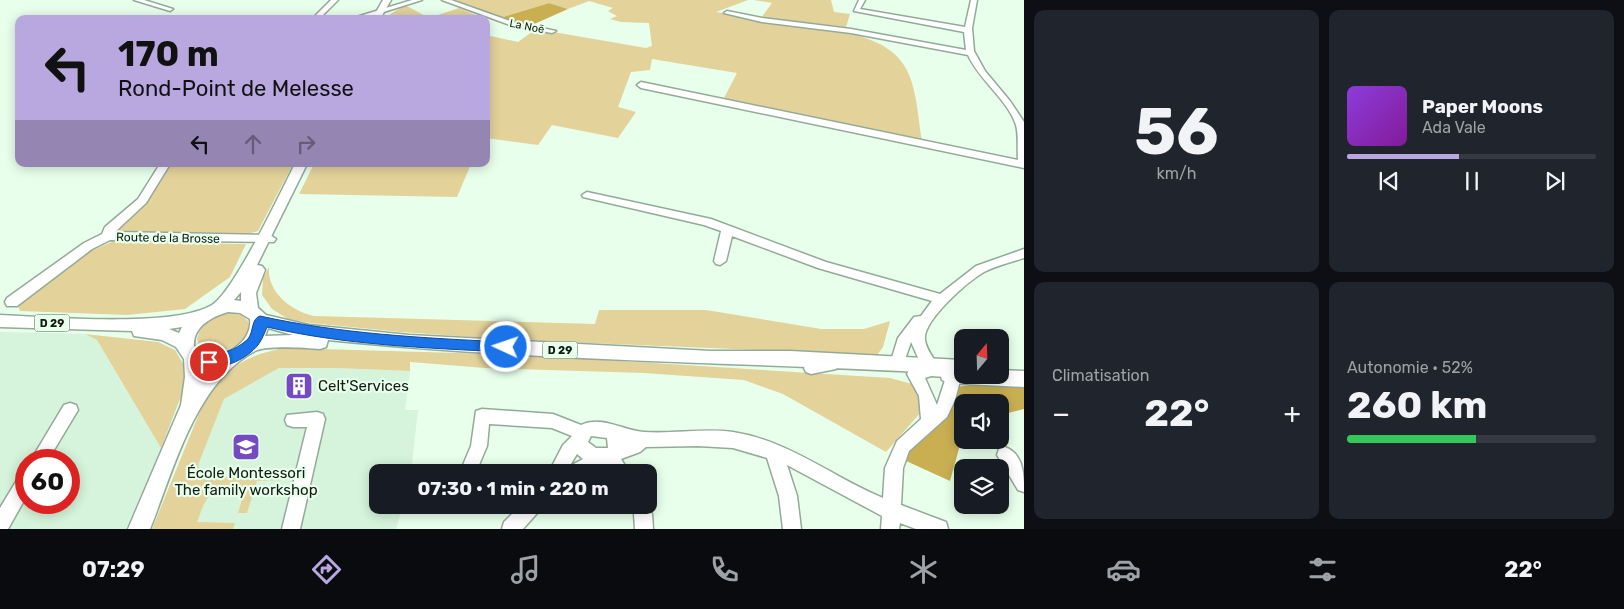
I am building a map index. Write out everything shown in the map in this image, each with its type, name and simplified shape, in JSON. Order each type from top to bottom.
[{"type":"main road","points":[[378,15],[386,0]]},
{"type":"main road","points":[[188,351],[209,362],[229,358],[250,346],[259,333],[255,315],[248,298],[250,287],[266,239],[300,167]]},
{"type":"main road","points":[[219,308],[242,279],[266,239]]},
{"type":"main road","points":[[139,529],[189,408],[194,377],[188,351],[188,330],[200,318],[219,308],[236,306],[255,315]]},
{"type":"main road","name":"D 29","points":[[255,315],[309,332],[409,342],[712,358],[811,368],[914,374],[954,371]]},
{"type":"main road","name":"D 29","points":[[0,321],[103,325],[159,323],[200,318]]},
{"type":"main road","name":"D 29","points":[[103,325],[165,334],[188,351]]},
{"type":"main road","name":"D 29","points":[[250,346],[281,341],[370,344],[409,342]]},
{"type":"main road","points":[[189,408],[229,358]]},
{"type":"main road","name":"D 29","points":[[712,358],[790,358],[931,366],[954,370]]},
{"type":"street","points":[[136,0],[170,9]]},
{"type":"street","points":[[170,15],[173,0]]},
{"type":"street","points":[[319,15],[335,0]]},
{"type":"street","points":[[378,15],[420,0]]},
{"type":"street","name":"La Noë","points":[[445,0],[487,15]]},
{"type":"street","points":[[862,0],[856,10],[968,30]]},
{"type":"street","points":[[641,85],[1024,165],[1021,151],[1023,133],[1020,122],[980,69],[968,42],[968,30],[974,0]]},
{"type":"street","points":[[727,13],[762,20],[851,31],[972,53]]},
{"type":"street","name":"La Noë","points":[[490,16],[512,24],[552,31]]},
{"type":"street","name":"Route de la Brosse","points":[[163,167],[147,194],[109,230],[108,236],[266,239]]},
{"type":"street","points":[[587,195],[707,222],[822,265],[939,302]]},
{"type":"street","points":[[720,261],[727,230]]},
{"type":"street","points":[[12,302],[88,246],[108,236]]},
{"type":"street","points":[[896,364],[907,335],[939,302],[980,269],[1024,252]]},
{"type":"street","points":[[811,368],[829,365],[910,369],[931,366],[916,340],[939,302]]},
{"type":"street","points":[[914,374],[929,396],[931,409],[929,422]]},
{"type":"street","points":[[890,529],[893,509],[891,492],[894,468],[903,446],[940,412],[954,384]]},
{"type":"street","points":[[46,449],[70,410]]},
{"type":"street","points":[[471,464],[479,446],[482,416],[553,421],[580,436],[584,451],[592,456],[609,455]]},
{"type":"street","points":[[291,529],[317,419],[293,420]]},
{"type":"street","points":[[561,464],[580,436],[589,429],[612,431],[643,440],[698,438],[733,440],[774,452],[803,464],[875,504],[893,509],[939,529]]},
{"type":"street","points":[[609,455],[617,442],[612,431]]},
{"type":"street","points":[[592,464],[609,455],[634,447],[643,440]]},
{"type":"street","points":[[774,452],[788,496],[792,529]]},
{"type":"street","points":[[609,455],[615,464]]},
{"type":"street","points":[[1005,455],[1024,484]]},
{"type":"street","points":[[0,526],[15,500]]},
{"type":"street","points":[[511,529],[525,514]]},
{"type":"street","points":[[643,514],[644,529]]},
{"type":"shaded area","points":[[449,0],[748,0],[716,12],[850,33],[872,40],[888,49],[900,60],[908,72],[913,86],[922,141],[723,100],[737,73],[652,59],[650,70],[631,72],[618,107],[636,112],[618,138],[552,125],[538,145],[490,139],[490,36],[518,42],[536,29],[646,48],[652,46],[649,23],[621,22],[610,19],[617,16],[608,11],[613,8],[589,1],[568,9],[549,3],[500,18]]},
{"type":"shaded area","points":[[754,0],[831,0],[834,12],[850,14],[846,27],[761,18],[772,3]]},
{"type":"shaded area","points":[[549,3],[568,9],[532,25],[500,18]]},
{"type":"shaded area","points":[[405,5],[423,15],[389,15]]},
{"type":"shaded area","points":[[459,8],[475,15],[438,15]]},
{"type":"shaded area","points":[[168,167],[291,167],[258,231],[251,233],[121,232],[119,229],[124,221],[152,195]]},
{"type":"shaded area","points":[[312,167],[470,167],[457,197],[299,194]]},
{"type":"shaded area","points":[[112,242],[246,244],[230,277],[185,309],[127,315],[20,311],[18,306],[23,301],[90,251]]},
{"type":"shaded area","points":[[269,267],[272,285],[282,299],[297,310],[314,316],[595,324],[599,310],[706,310],[821,329],[864,329],[890,321],[883,347],[877,355],[517,340],[400,332],[288,319],[272,309],[262,295],[263,278]]},
{"type":"shaded area","points":[[230,313],[241,315],[248,321],[248,330],[240,343],[232,348],[215,351],[200,347],[197,339],[201,329],[214,318]]},
{"type":"shaded area","points":[[0,332],[85,334],[97,340],[161,448],[126,529],[0,529]]},
{"type":"shaded area","points":[[85,334],[158,342],[175,350],[185,367],[185,386],[161,448],[97,340]]},
{"type":"shaded area","points":[[286,348],[526,355],[890,378],[912,384],[920,392],[921,412],[886,452],[783,394],[744,380],[644,373],[485,368],[410,362],[410,371],[279,368],[224,399],[198,465],[202,472],[215,477],[289,475],[287,480],[257,481],[247,513],[238,513],[245,490],[224,491],[212,494],[205,503],[197,522],[235,523],[233,529],[152,529],[205,399],[213,388],[230,370],[249,358]]},
{"type":"shaded area","points":[[279,368],[410,371],[405,410],[418,410],[412,464],[369,464],[369,514],[400,514],[396,529],[154,529],[203,451],[224,399]]},
{"type":"shaded area","points":[[976,384],[1024,384],[1024,409],[1009,413],[1009,394],[954,394],[954,449],[959,449],[956,459],[954,459],[950,481],[904,460],[906,452],[957,387]]},
{"type":"place","name":"Celt'Services","points":[[299,386]]},
{"type":"place","name":"École Montessori The family workshop","points":[[246,447]]},
{"type":"route","points":[[209,362],[229,358],[250,346],[259,333],[260,320],[309,332],[409,342],[506,347]]}]
